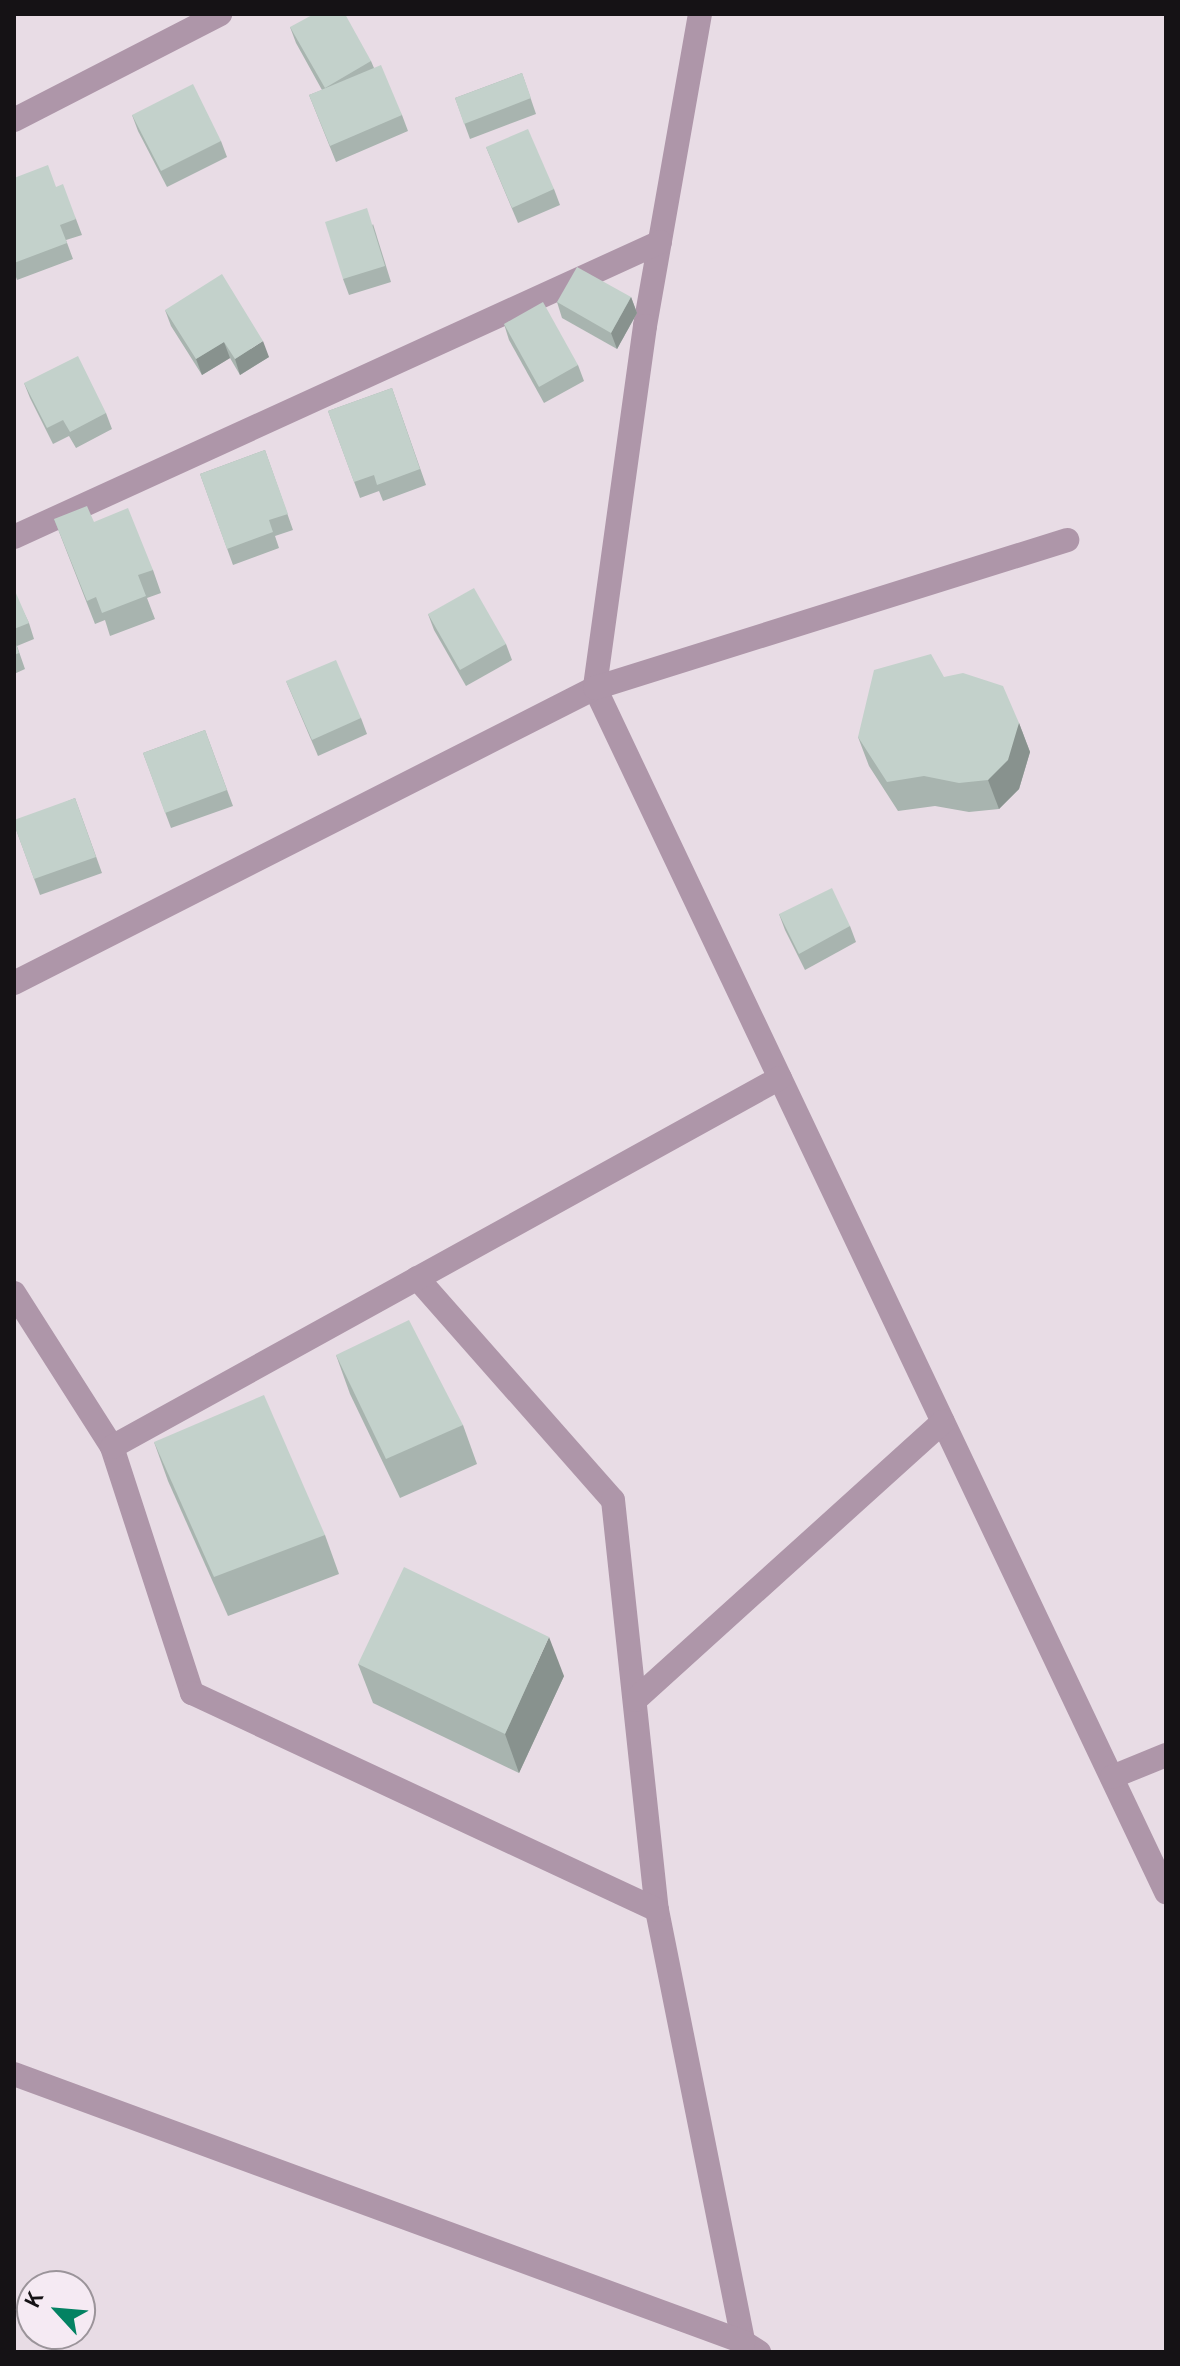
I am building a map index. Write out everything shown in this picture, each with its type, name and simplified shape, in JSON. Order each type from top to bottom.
[{"type":"street","points":[[14,120],[220,14]]},
{"type":"street","points":[[700,14],[660,242],[595,688],[1166,1892]]},
{"type":"street","points":[[14,537],[660,242]]},
{"type":"street","points":[[14,983],[595,688],[1067,540]]},
{"type":"street","points":[[112,1447],[780,1078]]},
{"type":"street","points":[[417,1278],[613,1500],[657,1910],[742,2349]]},
{"type":"street","points":[[14,1293],[112,1447],[192,1693],[657,1910]]},
{"type":"street","points":[[635,1700],[943,1422]]},
{"type":"street","points":[[1112,1777],[1166,1755]]},
{"type":"street","points":[[14,2074],[742,2349]]},
{"type":"building","points":[[314,14],[345,14],[371,61],[325,88],[290,27]]},
{"type":"building","points":[[381,65],[402,115],[330,146],[309,95]]},
{"type":"building","points":[[522,73],[531,98],[464,124],[455,98]]},
{"type":"building","points":[[193,84],[221,141],[161,171],[132,115]]},
{"type":"building","points":[[528,129],[554,189],[512,208],[486,147]]},
{"type":"building","points":[[48,165],[56,187],[63,184],[76,219],[60,225],[67,243],[14,263],[14,178]]},
{"type":"building","points":[[367,208],[385,266],[343,279],[325,222]]},
{"type":"building","points":[[577,267],[631,297],[611,333],[557,302]]},
{"type":"building","points":[[222,274],[263,341],[235,359],[224,342],[196,359],[165,310]]},
{"type":"building","points":[[543,302],[578,365],[539,387],[504,324]]},
{"type":"building","points":[[78,356],[106,413],[70,432],[63,420],[47,428],[24,383]]},
{"type":"building","points":[[392,388],[420,469],[377,485],[374,475],[354,482],[328,411]]},
{"type":"building","points":[[265,450],[288,514],[269,520],[273,532],[227,549],[200,474]]},
{"type":"building","points":[[87,506],[94,522],[128,508],[153,570],[138,575],[146,596],[102,613],[96,597],[87,601],[54,519]]},
{"type":"building","points":[[474,588],[506,644],[460,670],[428,614]]},
{"type":"building","points":[[14,592],[29,623],[14,629]]},
{"type":"building","points":[[931,654],[944,677],[963,673],[1003,686],[1019,723],[1008,760],[988,780],[959,783],[924,776],[887,782],[858,737],[874,670]]},
{"type":"building","points":[[336,660],[361,718],[312,740],[286,681]]},
{"type":"building","points":[[205,730],[227,790],[165,813],[143,753]]},
{"type":"building","points":[[75,798],[96,857],[34,879],[14,820]]},
{"type":"building","points":[[832,888],[850,926],[799,954],[779,914]]},
{"type":"building","points":[[409,1320],[463,1425],[386,1459],[336,1355]]},
{"type":"building","points":[[264,1395],[325,1535],[214,1577],[154,1442]]},
{"type":"building","points":[[404,1567],[549,1637],[505,1734],[358,1664]]}]
